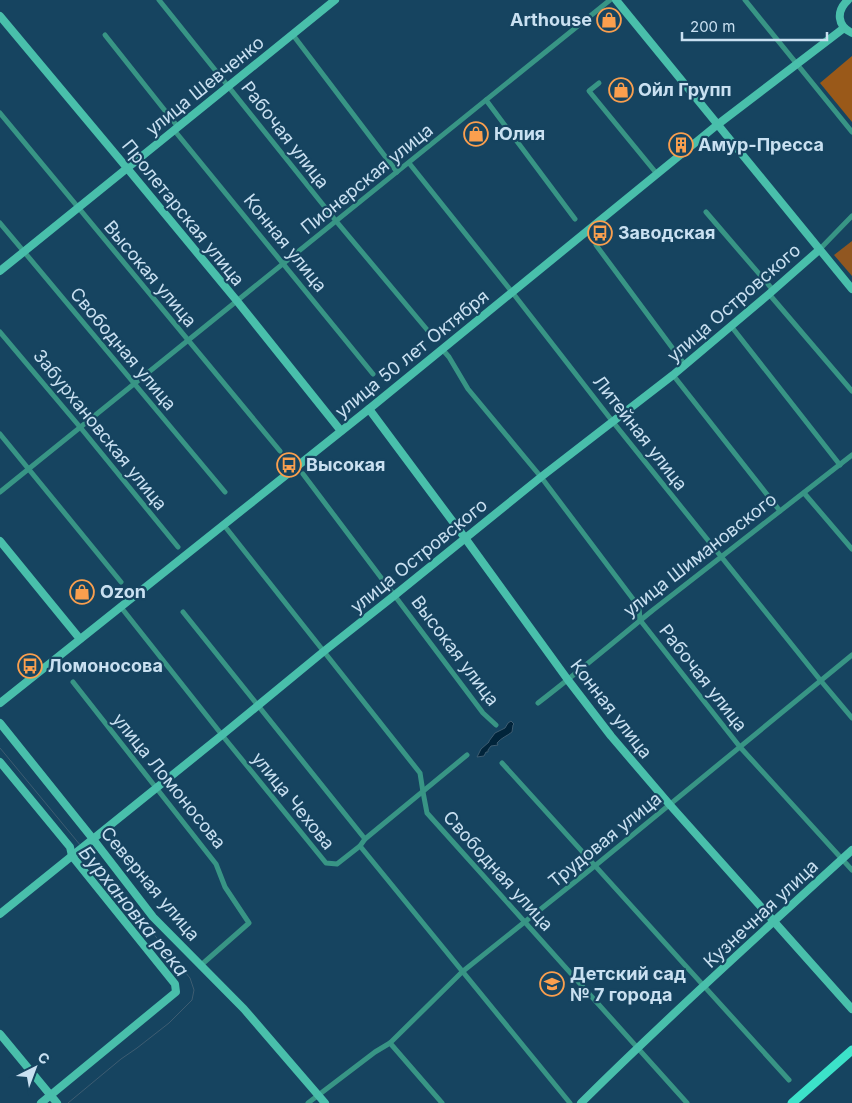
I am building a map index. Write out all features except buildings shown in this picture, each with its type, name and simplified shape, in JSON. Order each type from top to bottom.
[{"type":"main road","points":[[792,1103],[852,1050]]},
{"type":"street","name":"Рабочая улица","points":[[159,0],[336,221],[429,332]]},
{"type":"street","name":"улица Шевченко","points":[[0,271],[335,0]]},
{"type":"street","name":"Пионерская улица","points":[[0,492],[610,0]]},
{"type":"street","points":[[616,0],[852,289]]},
{"type":"street","points":[[745,0],[852,132]]},
{"type":"street","points":[[848,0],[842,6],[840,21],[844,28],[852,34]]},
{"type":"street","name":"Пролетарская улица","points":[[0,16],[237,301],[340,431]]},
{"type":"street","name":"улица 50 лет Октября","points":[[0,703],[369,409],[718,125],[844,28]]},
{"type":"street","name":"Конная улица","points":[[105,35],[283,264],[373,374]]},
{"type":"street","points":[[293,35],[398,172]]},
{"type":"street","points":[[599,83],[589,91],[657,174]]},
{"type":"street","points":[[486,100],[575,219]]},
{"type":"street","name":"Высокая улица","points":[[0,113],[280,451]]},
{"type":"street","name":"Литейная улица","points":[[408,163],[613,422],[852,718]]},
{"type":"street","points":[[706,212],[852,391]]},
{"type":"street","name":"улица Островского","points":[[0,914],[541,477],[673,375],[819,250],[852,216]]},
{"type":"street","name":"Свободная улица","points":[[0,223],[225,492]]},
{"type":"street","points":[[596,245],[685,364]]},
{"type":"street","points":[[731,326],[840,464]]},
{"type":"street","name":"Забурхановская улица","points":[[0,332],[178,547]]},
{"type":"street","name":"Рабочая улица","points":[[442,349],[468,388],[541,477],[639,607],[640,620],[740,747],[852,870]]},
{"type":"street","points":[[673,375],[780,511]]},
{"type":"street","name":"Конная улица","points":[[369,409],[611,736],[852,1010]]},
{"type":"street","points":[[0,434],[121,582]]},
{"type":"street","name":"улица Шимановского","points":[[538,703],[721,556],[852,456]]},
{"type":"street","name":"Высокая улица","points":[[303,474],[483,713],[496,725]]},
{"type":"street","points":[[804,493],[852,549]]},
{"type":"street","name":"Свободная улица","points":[[223,524],[420,773],[427,812],[688,1103]]},
{"type":"street","points":[[0,541],[80,639]]},
{"type":"street","name":"улица Чехова","points":[[120,606],[326,863],[337,864],[360,846],[570,1103]]},
{"type":"street","points":[[183,612],[365,839]]},
{"type":"street","name":"Трудовая улица","points":[[308,1103],[375,1052],[390,1043],[462,972],[525,923],[852,655]]},
{"type":"street","name":"улица Ломоносова","points":[[73,682],[216,864],[225,887],[249,923],[200,966]]},
{"type":"street","name":"Северная улица","points":[[0,723],[90,842],[153,917],[244,1009],[325,1103]]},
{"type":"street","points":[[360,846],[365,839],[467,755]]},
{"type":"street","points":[[0,762],[70,847],[73,855],[175,984],[176,992],[41,1103]]},
{"type":"street","points":[[502,763],[789,1080]]},
{"type":"street","name":"Кузнечная улица","points":[[581,1103],[638,1047],[852,850]]},
{"type":"street","points":[[0,1034],[57,1103]]},
{"type":"street","points":[[390,1043],[442,1103]]},
{"type":"shaded area","points":[[852,56],[852,122],[820,83]]},
{"type":"shaded area","points":[[852,241],[852,276],[834,255]]},
{"type":"water","points":[[511,721],[514,724],[512,732],[499,741],[498,745],[491,746],[484,756],[477,757],[481,749],[495,733],[505,728]]},
{"type":"waterway","name":"Бурхановка река","points":[[0,748],[81,846]]},
{"type":"waterway","name":"Бурхановка река","points":[[68,1103],[121,1059],[169,1023],[192,1000],[194,990],[190,978],[85,851]]},
{"type":"place","name":"Arthouse","points":[[609,20]]},
{"type":"place","name":"Ойл Групп","points":[[621,90]]},
{"type":"place","name":"Юлия","points":[[476,134]]},
{"type":"place","name":"Амур-Пресса","points":[[681,145]]},
{"type":"place","name":"Заводская","points":[[600,233]]},
{"type":"place","name":"Высокая","points":[[289,465]]},
{"type":"place","name":"Ozon","points":[[82,592]]},
{"type":"place","name":"Ломоносова","points":[[30,666]]},
{"type":"place","name":"Детский сад № 7 города","points":[[552,984]]}]
